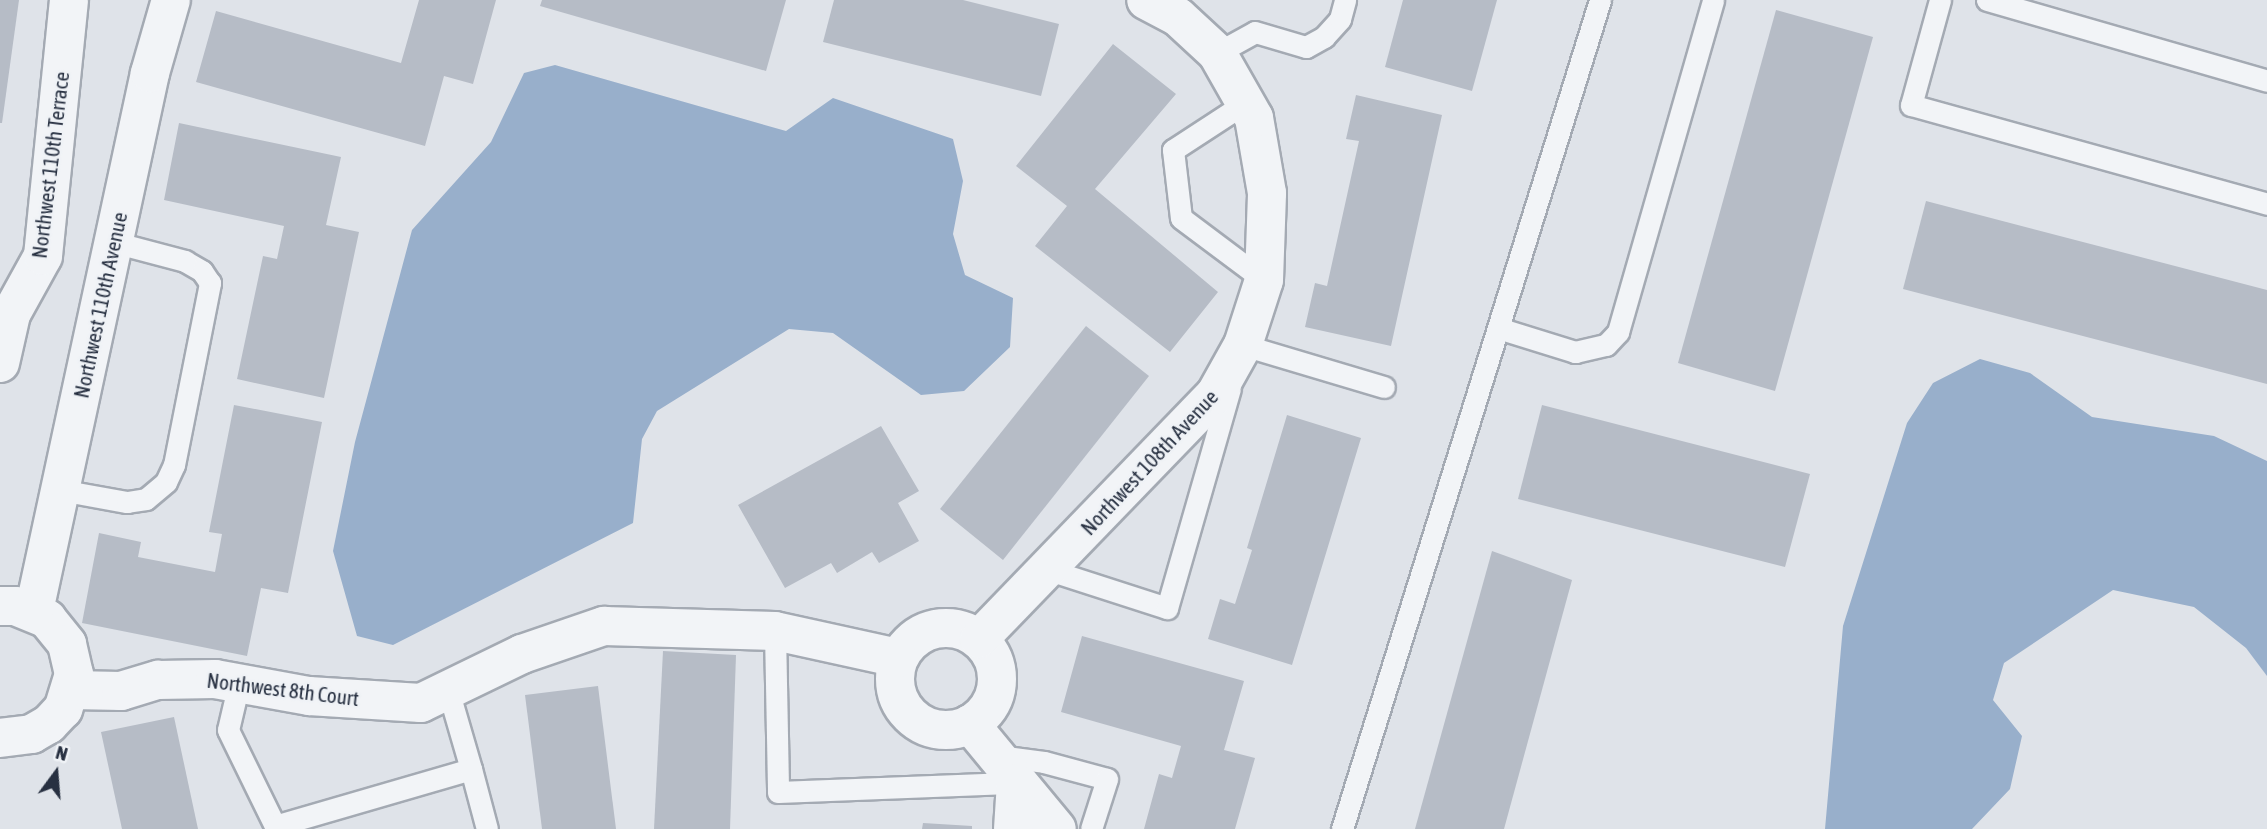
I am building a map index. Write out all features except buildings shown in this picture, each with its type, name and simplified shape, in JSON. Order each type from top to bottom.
[{"type":"street","name":"Northwest 110th Terrace","points":[[0,363],[11,314],[43,256],[69,0]]},
{"type":"street","name":"Northwest 110th Avenue","points":[[17,609],[60,490],[150,73],[171,0]]},
{"type":"street","name":"Northwest 108th Avenue","points":[[979,639],[1049,570],[1214,395],[1243,345],[1264,280],[1267,193],[1254,118],[1217,54],[1178,17],[1146,0]]},
{"type":"street","points":[[0,738],[32,734],[49,724],[72,690],[74,674],[67,644],[47,619],[17,609]]},
{"type":"street","name":"Northwest 8th Court","points":[[72,690],[121,691],[181,678],[239,683],[309,696],[421,703],[522,654],[604,626],[775,631],[898,658]]},
{"type":"street","points":[[940,627],[964,630],[979,639],[997,670],[996,688],[984,713],[970,724],[935,729],[914,720],[895,690],[898,658],[922,632],[940,627]]},
{"type":"street","points":[[970,724],[1056,829]]},
{"type":"street","points":[[1006,769],[1013,829]]},
{"type":"lane","points":[[1217,54],[1255,32],[1306,47],[1324,37],[1340,19],[1345,0]]},
{"type":"lane","points":[[1342,829],[1600,0]]},
{"type":"lane","points":[[1498,328],[1575,352],[1606,345],[1618,332],[1713,0]]},
{"type":"lane","points":[[1940,0],[1911,105],[2267,204]]},
{"type":"lane","points":[[1987,0],[2267,81]]},
{"type":"lane","points":[[1245,103],[1173,150],[1181,218],[1264,280]]},
{"type":"lane","points":[[60,490],[127,502],[146,499],[166,482],[177,452],[210,283],[202,271],[185,261],[113,242]]},
{"type":"lane","points":[[1049,570],[1167,608],[1243,345],[1384,387]]},
{"type":"lane","points":[[775,631],[778,792],[1006,769],[1044,762],[1107,779],[1091,829]]},
{"type":"lane","points":[[239,683],[228,730],[275,826],[471,769]]},
{"type":"lane","points":[[447,690],[487,829]]},
{"type":"water","points":[[555,65],[786,131],[833,98],[953,139],[963,181],[953,234],[965,275],[1013,298],[1010,347],[964,391],[921,395],[833,333],[789,329],[657,411],[642,439],[633,523],[393,645],[357,636],[333,551],[355,442],[412,230],[491,142],[524,73]]},
{"type":"water","points":[[1980,359],[2030,373],[2092,417],[2214,436],[2267,461],[2267,676],[2246,648],[2194,607],[2113,590],[2004,663],[1993,700],[2022,736],[2010,789],[1972,829],[1825,829],[1843,626],[1907,423],[1933,383]]}]
